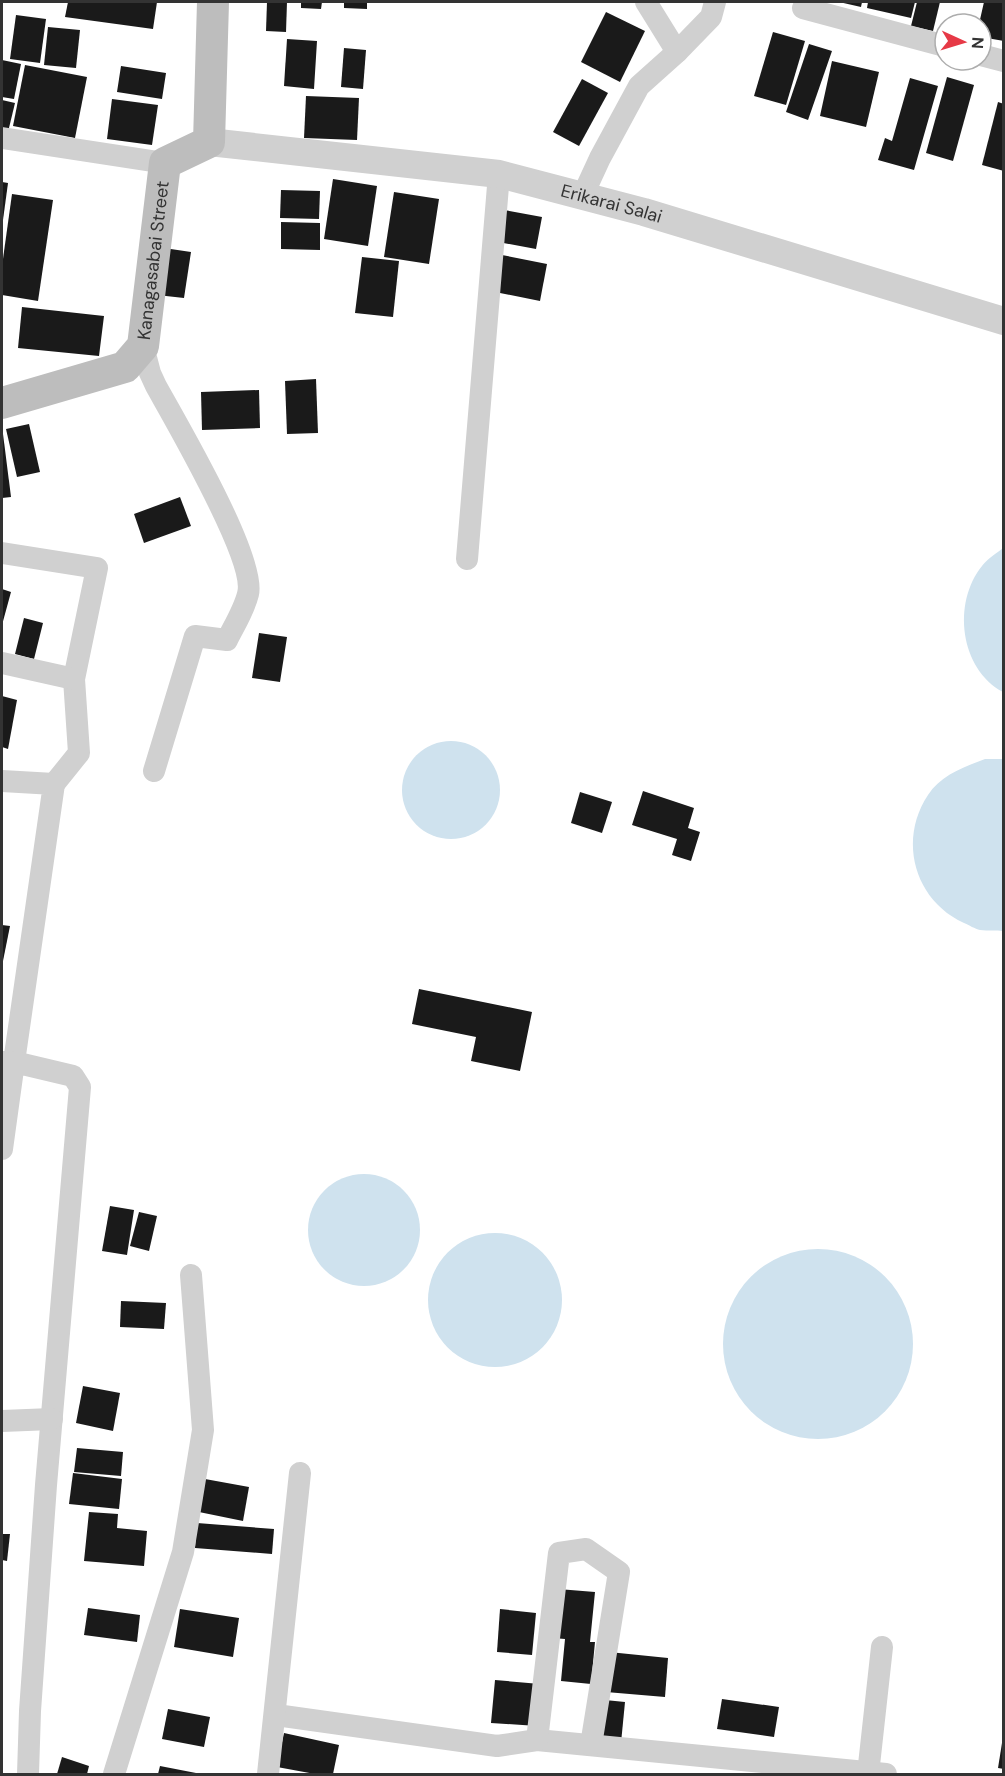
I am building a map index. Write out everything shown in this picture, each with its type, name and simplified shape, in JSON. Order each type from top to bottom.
[{"type":"main road","points":[[165,163],[208,142],[213,2]]},
{"type":"main road","name":"Kanagasabai Street","points":[[2,403],[125,367],[143,346],[165,163]]},
{"type":"street","points":[[646,2],[677,52]]},
{"type":"street","points":[[582,198],[600,158],[639,86],[711,17],[715,2]]},
{"type":"street","points":[[803,8],[933,43]]},
{"type":"street","points":[[2,138],[165,163]]},
{"type":"street","name":"Erikarai Salai","points":[[208,142],[499,174],[582,198],[644,212],[1004,321]]},
{"type":"street","points":[[467,559],[499,174]]},
{"type":"street","points":[[143,346],[156,386],[237,543],[249,593],[227,640],[195,636],[153,771]]},
{"type":"street","points":[[2,553],[97,568],[74,679],[79,753],[54,784],[8,1062],[2,1149]]},
{"type":"street","points":[[2,663],[74,679]]},
{"type":"street","points":[[2,781],[54,784]]},
{"type":"street","points":[[8,1062],[73,1076],[80,1088],[52,1419],[30,1711],[28,1774]]},
{"type":"street","points":[[114,1774],[183,1552],[203,1430],[191,1275]]},
{"type":"street","points":[[2,1421],[52,1419]]},
{"type":"street","points":[[268,1774],[300,1473]]},
{"type":"street","points":[[537,1740],[559,1553],[586,1549],[619,1572],[591,1745]]},
{"type":"street","points":[[276,1715],[497,1746],[537,1740],[591,1745],[716,1767],[874,1774],[882,1647]]},
{"type":"water","points":[[1003,548],[1003,692],[989,682],[977,668],[965,634],[964,616],[973,581],[984,563]]},
{"type":"water","points":[[451,741],[470,745],[486,755],[496,771],[500,790],[496,809],[486,825],[470,835],[451,839],[432,835],[416,825],[406,809],[402,790],[406,771],[416,755],[432,745]]},
{"type":"water","points":[[985,759],[1003,759],[1003,931],[978,929],[947,913],[933,900],[923,884],[916,867],[913,849],[914,831],[919,812],[933,788],[954,772]]},
{"type":"water","points":[[364,1174],[385,1179],[403,1191],[415,1209],[420,1230],[415,1251],[403,1269],[385,1281],[364,1286],[343,1281],[325,1269],[313,1251],[308,1230],[313,1209],[325,1191],[343,1179]]},
{"type":"water","points":[[495,1233],[521,1238],[542,1253],[557,1274],[562,1300],[557,1326],[542,1347],[521,1362],[495,1367],[469,1362],[448,1347],[433,1326],[428,1300],[433,1274],[448,1253],[469,1238]]},
{"type":"water","points":[[809,1249],[827,1249],[863,1260],[878,1270],[892,1284],[909,1316],[913,1344],[909,1372],[902,1389],[892,1404],[878,1418],[846,1435],[827,1439],[809,1439],[773,1428],[758,1418],[744,1404],[727,1372],[723,1353],[723,1335],[734,1299],[744,1284],[758,1270],[790,1253]]},
{"type":"building","points":[[68,2],[157,2],[153,29],[65,17]]},
{"type":"building","points":[[267,2],[287,2],[286,32],[266,31]]},
{"type":"building","points":[[301,2],[322,2],[321,9],[301,8]]},
{"type":"building","points":[[344,2],[367,2],[367,9],[344,8]]},
{"type":"building","points":[[839,2],[862,2],[861,7]]},
{"type":"building","points":[[868,2],[915,2],[911,18],[867,8]]},
{"type":"building","points":[[917,2],[940,2],[938,12],[933,12],[933,31],[911,26]]},
{"type":"building","points":[[984,2],[1004,2],[1004,41],[993,39],[993,12],[982,12]]},
{"type":"building","points":[[606,12],[645,31],[620,82],[581,62]]},
{"type":"building","points":[[16,15],[46,19],[40,63],[10,59]]},
{"type":"building","points":[[48,27],[80,30],[76,68],[44,65]]},
{"type":"building","points":[[773,32],[805,41],[786,105],[754,96]]},
{"type":"building","points":[[287,39],[317,41],[314,89],[284,86]]},
{"type":"building","points":[[809,44],[832,51],[808,120],[786,112]]},
{"type":"building","points":[[344,48],[366,50],[363,89],[341,87]]},
{"type":"building","points":[[2,60],[21,64],[14,99],[2,97]]},
{"type":"building","points":[[832,61],[879,72],[866,127],[820,116]]},
{"type":"building","points":[[25,65],[87,77],[75,138],[13,126]]},
{"type":"building","points":[[121,66],[166,73],[162,99],[117,92]]},
{"type":"building","points":[[947,77],[974,85],[953,161],[926,153]]},
{"type":"building","points":[[910,78],[938,86],[914,170],[878,160],[885,138],[892,141]]},
{"type":"building","points":[[582,79],[608,93],[579,146],[553,132]]},
{"type":"building","points":[[306,96],[359,98],[357,140],[304,138]]},
{"type":"building","points":[[112,99],[158,105],[152,145],[107,139]]},
{"type":"building","points":[[2,100],[15,103],[8,132],[2,131]]},
{"type":"building","points":[[998,102],[1004,104],[1004,171],[982,165]]},
{"type":"building","points":[[333,179],[377,186],[368,246],[324,239]]},
{"type":"building","points":[[2,182],[8,183],[3,220],[2,220]]},
{"type":"building","points":[[281,190],[320,191],[319,219],[280,218]]},
{"type":"building","points":[[394,192],[439,199],[429,264],[384,257]]},
{"type":"building","points":[[12,194],[53,200],[38,301],[2,295],[2,266]]},
{"type":"building","points":[[504,210],[542,217],[536,249],[498,242]]},
{"type":"building","points":[[281,222],[320,223],[320,250],[281,249]]},
{"type":"building","points":[[164,248],[191,252],[184,298],[157,295]]},
{"type":"building","points":[[502,255],[547,264],[540,301],[495,292]]},
{"type":"building","points":[[362,257],[399,261],[393,317],[355,313]]},
{"type":"building","points":[[22,307],[104,316],[99,356],[18,348]]},
{"type":"building","points":[[316,379],[318,433],[287,434],[285,381]]},
{"type":"building","points":[[259,390],[260,428],[202,430],[201,392]]},
{"type":"building","points":[[29,424],[40,472],[17,477],[6,429]]},
{"type":"building","points":[[2,426],[11,497],[2,498]]},
{"type":"building","points":[[180,497],[191,526],[144,543],[134,514]]},
{"type":"building","points":[[2,589],[11,592],[2,625]]},
{"type":"building","points":[[24,618],[43,623],[34,659],[15,654]]},
{"type":"building","points":[[259,633],[287,637],[280,682],[252,678]]},
{"type":"building","points":[[2,696],[17,700],[8,749],[2,747]]},
{"type":"building","points":[[643,791],[694,808],[688,828],[700,832],[691,861],[672,855],[677,839],[632,825]]},
{"type":"building","points":[[580,792],[612,802],[602,833],[571,823]]},
{"type":"building","points":[[2,925],[10,926],[3,961],[2,961]]},
{"type":"building","points":[[419,989],[532,1012],[520,1071],[471,1061],[476,1037],[412,1024]]},
{"type":"building","points":[[110,1206],[134,1210],[127,1255],[102,1251]]},
{"type":"building","points":[[139,1212],[157,1216],[149,1251],[130,1246]]},
{"type":"building","points":[[121,1301],[166,1303],[164,1329],[120,1327]]},
{"type":"building","points":[[83,1386],[120,1393],[113,1431],[76,1423]]},
{"type":"building","points":[[77,1448],[123,1452],[121,1476],[74,1472]]},
{"type":"building","points":[[73,1473],[122,1479],[119,1509],[69,1504]]},
{"type":"building","points":[[205,1479],[249,1487],[243,1521],[199,1512]]},
{"type":"building","points":[[89,1512],[118,1514],[117,1528],[147,1531],[144,1566],[84,1561]]},
{"type":"building","points":[[197,1523],[274,1529],[272,1554],[195,1548]]},
{"type":"building","points":[[2,1534],[10,1534],[7,1561],[2,1560]]},
{"type":"building","points":[[558,1589],[595,1592],[590,1642],[595,1642],[591,1684],[561,1681],[565,1639],[553,1638]]},
{"type":"building","points":[[88,1608],[140,1615],[137,1642],[84,1635]]},
{"type":"building","points":[[180,1609],[239,1618],[233,1657],[174,1647]]},
{"type":"building","points":[[500,1609],[536,1613],[532,1655],[497,1652]]},
{"type":"building","points":[[609,1652],[668,1658],[665,1697],[606,1692]]},
{"type":"building","points":[[495,1680],[540,1684],[537,1726],[491,1723]]},
{"type":"building","points":[[722,1699],[779,1707],[774,1737],[717,1729]]},
{"type":"building","points":[[605,1700],[625,1702],[621,1743],[602,1741]]},
{"type":"building","points":[[168,1709],[210,1717],[204,1747],[162,1739]]},
{"type":"building","points":[[284,1733],[339,1745],[333,1774],[315,1774],[277,1767]]},
{"type":"building","points":[[1002,1743],[1004,1744],[1004,1769],[998,1768]]},
{"type":"building","points":[[62,1757],[89,1766],[87,1774],[57,1774]]},
{"type":"building","points":[[160,1766],[196,1773],[196,1774],[158,1774]]}]
